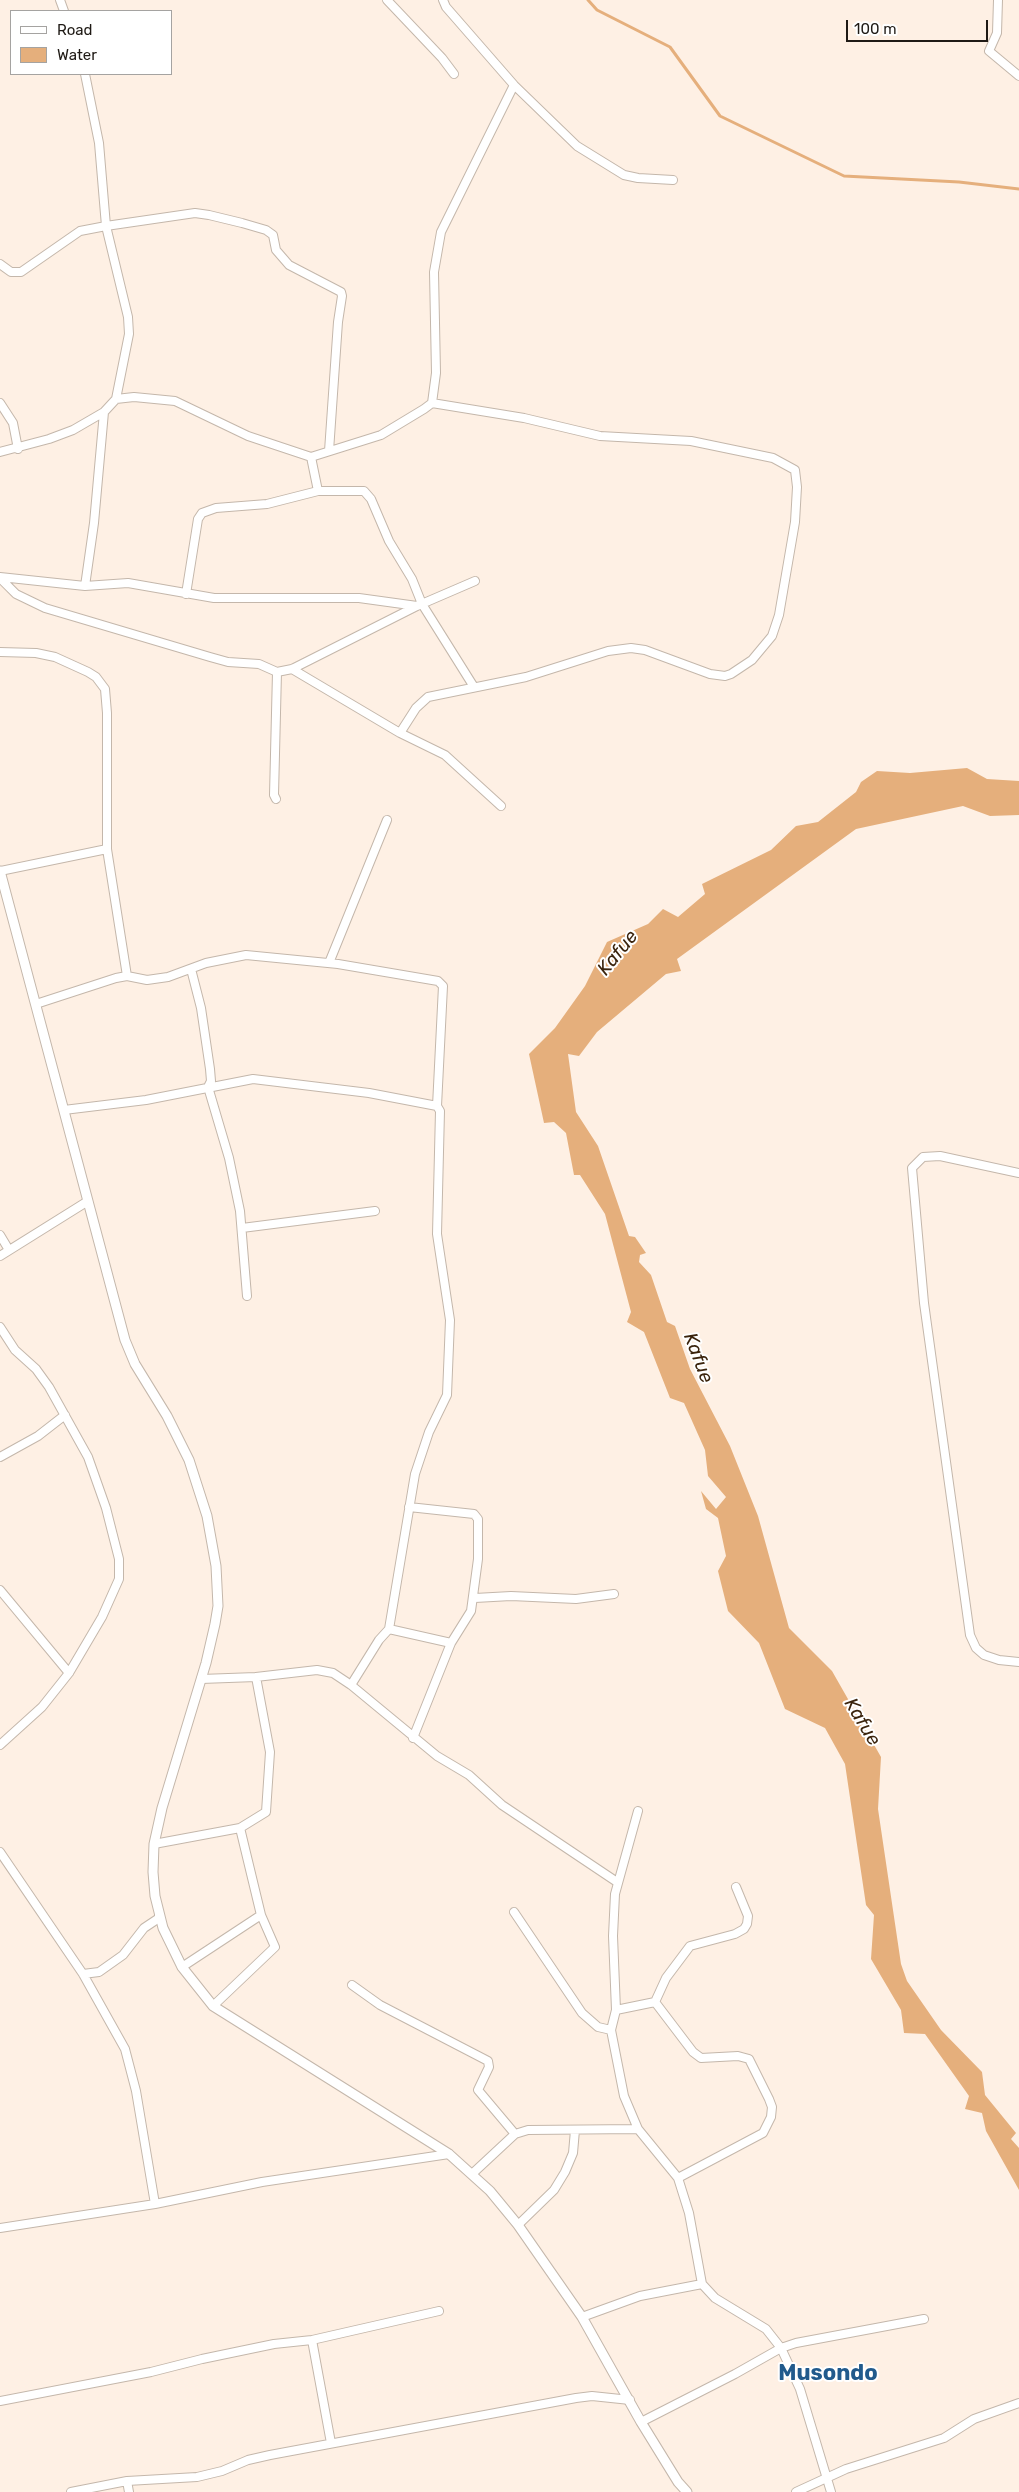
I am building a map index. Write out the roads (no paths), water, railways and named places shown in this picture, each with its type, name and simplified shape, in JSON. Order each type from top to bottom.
[{"type":"street","points":[[387,0],[442,58],[454,74]]},
{"type":"street","points":[[443,0],[446,7],[514,85],[564,136],[618,172],[638,178],[673,180]]},
{"type":"street","points":[[998,0],[997,33],[989,51],[1019,76]]},
{"type":"street","points":[[0,452],[65,433],[104,412],[116,399],[126,356],[129,325],[106,226],[100,143],[85,75]]},
{"type":"street","points":[[432,403],[436,373],[434,272],[436,252],[452,207],[514,85]]},
{"type":"street","points":[[0,264],[11,272],[21,272],[80,231],[195,213],[266,230],[273,235],[276,250],[289,265],[341,292],[330,451]]},
{"type":"street","points":[[116,399],[151,398],[175,401],[248,436],[311,457],[381,435],[432,403],[524,418],[600,436],[691,441],[762,455],[791,466],[796,475],[795,522],[779,615],[772,636],[745,666],[731,674],[719,676],[654,653],[631,648],[599,654],[526,678],[474,687],[423,700],[400,733]]},
{"type":"street","points":[[0,403],[13,423],[18,448]]},
{"type":"street","points":[[85,586],[94,523],[104,412]]},
{"type":"street","points":[[311,457],[318,491]]},
{"type":"street","points":[[186,594],[198,519],[202,514],[216,508],[267,504],[318,491],[356,489],[369,494],[389,541],[412,580],[419,605],[474,687]]},
{"type":"street","points":[[0,577],[85,586],[128,583],[186,594],[235,599],[359,598],[419,605]]},
{"type":"street","points":[[0,577],[16,594],[45,608],[142,635],[210,657],[240,664],[259,664],[277,672],[292,669],[419,605],[475,581]]},
{"type":"street","points":[[0,652],[36,653],[56,658],[96,677],[105,689],[107,713],[107,850],[127,976]]},
{"type":"street","points":[[292,669],[400,733],[445,756],[501,806]]},
{"type":"street","points":[[276,798],[274,795],[277,672]]},
{"type":"street","points":[[329,963],[387,820]]},
{"type":"street","points":[[107,850],[0,871],[130,1353],[183,1446],[207,1516],[216,1566],[218,1606],[211,1644],[162,1808],[154,1844],[152,1872],[163,1928],[182,1967],[213,2006],[449,2154],[472,2174],[518,2225],[582,2317],[641,2422],[678,2482],[687,2492]]},
{"type":"street","points":[[36,1004],[127,976],[155,979],[216,961],[258,955],[298,962],[329,963],[440,983],[442,986],[437,1106],[440,1111],[437,1234],[450,1320],[447,1396],[429,1432],[417,1464],[388,1629],[372,1650],[352,1685]]},
{"type":"street","points":[[191,969],[201,1008],[210,1070],[211,1081],[208,1087],[229,1158],[242,1228],[247,1296]]},
{"type":"street","points":[[64,1110],[146,1100],[240,1080],[263,1079],[369,1093],[437,1106]]},
{"type":"street","points":[[1019,1173],[940,1156],[923,1157],[912,1168],[924,1303],[970,1635],[976,1648],[984,1655],[999,1660],[1019,1662]]},
{"type":"street","points":[[0,1256],[88,1201]]},
{"type":"street","points":[[242,1228],[375,1211]]},
{"type":"street","points":[[0,1235],[9,1250]]},
{"type":"street","points":[[0,1327],[15,1350],[43,1378],[88,1457],[102,1492],[119,1559],[119,1579],[102,1617],[69,1673],[42,1707],[0,1745]]},
{"type":"street","points":[[0,1456],[38,1436],[65,1415]]},
{"type":"street","points":[[409,1506],[474,1514],[477,1517],[478,1559],[475,1598],[466,1622],[452,1643],[413,1738]]},
{"type":"street","points":[[0,1590],[69,1673]]},
{"type":"street","points":[[475,1598],[511,1596],[576,1599],[614,1594]]},
{"type":"street","points":[[388,1629],[452,1643]]},
{"type":"street","points":[[201,1679],[256,1677],[317,1670],[333,1674],[352,1685],[413,1738],[437,1756],[469,1775],[517,1816],[617,1882]]},
{"type":"street","points":[[154,1844],[240,1828],[263,1814],[266,1806],[270,1752],[256,1677]]},
{"type":"street","points":[[638,1812],[617,1882],[613,1936],[616,2010],[611,2030],[624,2096],[638,2129],[678,2178],[689,2213],[702,2284],[715,2298],[766,2329],[781,2348],[800,2389],[831,2492]]},
{"type":"street","points":[[213,2006],[275,1946],[261,1915],[240,1828]]},
{"type":"street","points":[[0,1852],[49,1921],[83,1974],[125,2050],[131,2067],[155,2204]]},
{"type":"street","points":[[655,2002],[666,1978],[690,1946],[735,1934],[744,1929],[748,1916],[736,1887]]},
{"type":"street","points":[[514,1912],[582,2013],[598,2027],[611,2030]]},
{"type":"street","points":[[83,1974],[99,1972],[126,1953],[140,1931],[159,1918],[159,1914]]},
{"type":"street","points":[[182,1967],[261,1915]]},
{"type":"street","points":[[352,1984],[380,2005],[418,2022],[488,2061],[490,2066],[478,2090],[515,2134]]},
{"type":"street","points":[[616,2010],[655,2002]]},
{"type":"street","points":[[655,2002],[693,2052],[701,2058],[738,2056],[749,2059],[772,2107],[768,2126],[763,2134],[678,2178]]},
{"type":"street","points":[[472,2174],[515,2134],[541,2128],[574,2130],[638,2129]]},
{"type":"street","points":[[518,2225],[554,2190],[565,2172],[573,2153],[574,2130]]},
{"type":"street","points":[[0,2228],[155,2204],[262,2182],[449,2154]]},
{"type":"street","points":[[582,2317],[640,2296],[702,2284]]},
{"type":"street","points":[[0,2401],[152,2372],[274,2344],[312,2340],[439,2311]]},
{"type":"street","points":[[641,2422],[781,2348],[796,2343],[924,2320]]},
{"type":"street","points":[[312,2340],[331,2443]]},
{"type":"street","points":[[71,2492],[127,2481],[197,2477],[222,2471],[248,2460],[576,2398],[592,2396],[630,2400]]},
{"type":"street","points":[[796,2492],[826,2477],[944,2438],[974,2419],[1019,2403]]},
{"type":"street","points":[[127,2481],[129,2492]]},
{"type":"water","name":"Kafue","points":[[967,768],[987,779],[1019,781],[1019,815],[990,816],[963,806],[856,829],[677,959],[681,971],[666,974],[597,1032],[579,1056],[568,1054],[576,1112],[598,1146],[629,1236],[635,1237],[646,1253],[640,1255],[639,1262],[651,1275],[667,1322],[675,1326],[690,1369],[730,1446],[758,1516],[789,1628],[832,1671],[881,1757],[878,1809],[901,1964],[907,1981],[941,2030],[982,2072],[985,2095],[1016,2133],[1011,2139],[1019,2148],[1019,2190],[986,2131],[982,2113],[965,2109],[969,2096],[925,2034],[904,2033],[901,2010],[871,1959],[874,1915],[866,1905],[845,1764],[825,1728],[785,1709],[759,1643],[728,1611],[718,1571],[726,1556],[718,1518],[706,1509],[701,1491],[716,1509],[726,1497],[708,1476],[705,1450],[684,1403],[670,1398],[644,1332],[627,1322],[631,1312],[605,1214],[580,1175],[574,1175],[566,1133],[554,1122],[544,1123],[529,1054],[555,1028],[585,986],[607,942],[648,924],[663,909],[678,917],[705,894],[702,884],[771,850],[796,826],[818,822],[856,792],[861,782],[877,771],[910,773]]},
{"type":"waterway","points":[[588,0],[597,10],[670,47],[720,116],[844,176],[959,182],[1019,189]]},
{"type":"district","name":"Musondo","points":[[828,2374]]}]
